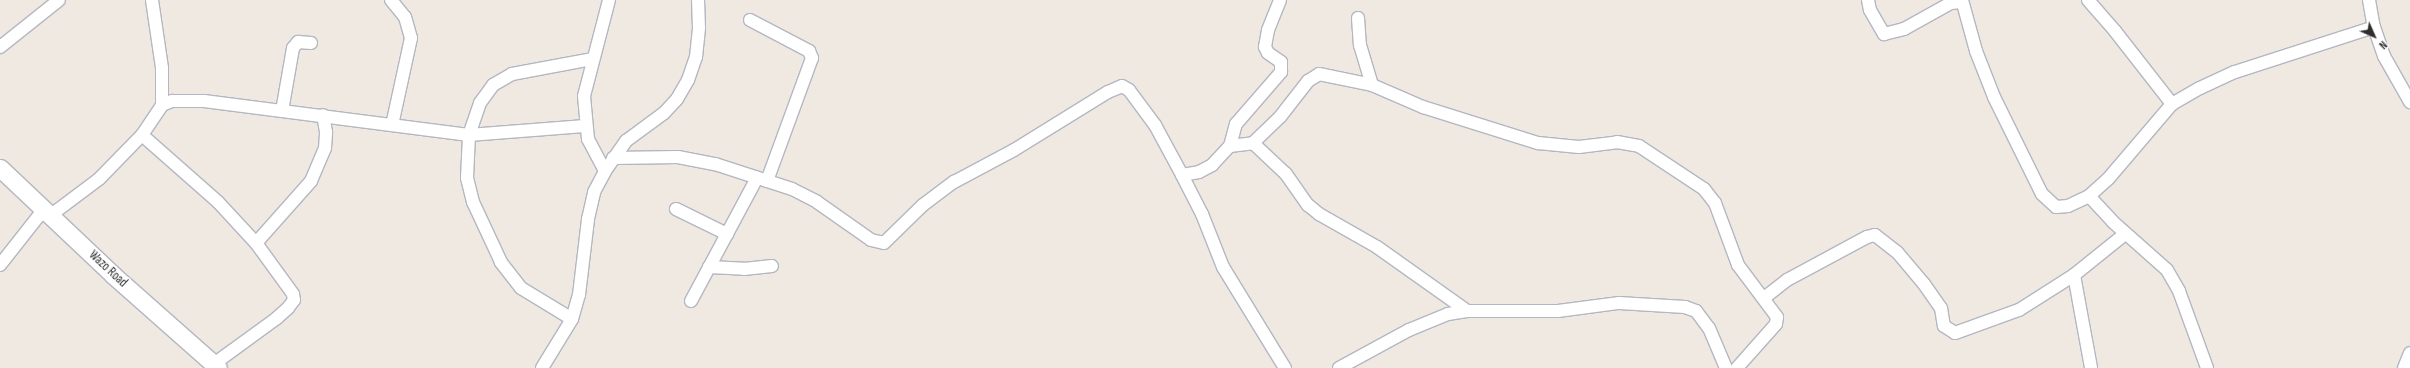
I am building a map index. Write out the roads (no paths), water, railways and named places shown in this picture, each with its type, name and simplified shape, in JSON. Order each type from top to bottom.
[{"type":"main road","name":"Wazo Road","points":[[0,168],[118,280],[216,366]]},
{"type":"street","points":[[0,48],[59,0]]},
{"type":"street","points":[[0,265],[48,212],[99,179],[142,135],[162,105],[162,68],[152,0]]},
{"type":"street","points":[[391,0],[405,18],[411,38],[392,125]]},
{"type":"street","points":[[605,171],[588,139],[585,126],[584,96],[592,59],[609,0]]},
{"type":"street","points":[[542,368],[572,319],[579,295],[588,219],[594,192],[605,171],[626,141],[664,113],[677,99],[688,80],[698,42],[698,0]]},
{"type":"street","points":[[1182,175],[1199,172],[1212,165],[1230,146],[1236,124],[1282,69],[1281,62],[1268,53],[1265,47],[1268,30],[1280,0]]},
{"type":"street","points":[[1868,0],[1870,10],[1884,34],[1904,29],[1951,3],[1961,1],[1976,51],[1994,97],[2042,194],[2056,207],[2068,206],[2089,196],[2108,179],[2172,104],[2235,72],[2374,27]]},
{"type":"street","points":[[2088,0],[2115,31],[2172,104]]},
{"type":"street","points":[[2369,0],[2374,27],[2384,56],[2410,102]]},
{"type":"street","points":[[1358,18],[1360,45],[1372,85]]},
{"type":"street","points":[[691,301],[727,234],[762,180],[812,58],[809,51],[750,20]]},
{"type":"street","points":[[282,111],[293,48],[298,42],[311,42]]},
{"type":"street","points":[[572,319],[521,288],[501,262],[473,202],[467,178],[469,135],[480,103],[494,85],[512,74],[592,59]]},
{"type":"street","points":[[1230,146],[1253,143],[1280,118],[1314,75],[1319,74],[1372,85],[1423,107],[1538,143],[1579,148],[1617,142],[1639,146],[1704,189],[1715,203],[1738,265],[1777,317],[1776,324],[1737,368]]},
{"type":"street","points":[[614,158],[678,157],[715,164],[792,189],[817,202],[871,240],[884,243],[922,205],[954,182],[1014,150],[1108,92],[1122,86],[1129,90],[1155,125],[1202,214],[1226,273],[1285,368]]},
{"type":"street","points":[[162,105],[182,99],[323,115],[469,135],[585,126]]},
{"type":"street","points":[[256,243],[311,180],[324,148],[326,132],[323,115]]},
{"type":"street","points":[[142,135],[192,177],[256,243],[289,286],[294,300],[288,308],[259,333],[216,366]]},
{"type":"street","points":[[1253,143],[1286,174],[1308,204],[1319,214],[1382,250],[1467,311]]},
{"type":"street","points":[[2089,196],[2125,234],[2167,270],[2179,291],[2207,368]]},
{"type":"street","points":[[676,208],[727,234]]},
{"type":"street","points":[[1764,298],[1787,280],[1867,237],[1875,235],[1897,252],[1924,284],[1941,308],[1944,326],[1955,333],[2019,310],[2074,275],[2125,234]]},
{"type":"street","points":[[709,267],[744,269],[772,266]]},
{"type":"street","points":[[2074,275],[2091,368]]},
{"type":"street","points":[[1339,368],[1409,330],[1448,314],[1467,311],[1533,312],[1619,303],[1685,307],[1696,311],[1704,319],[1726,368]]},
{"type":"street","points":[[2404,368],[2410,353]]}]
